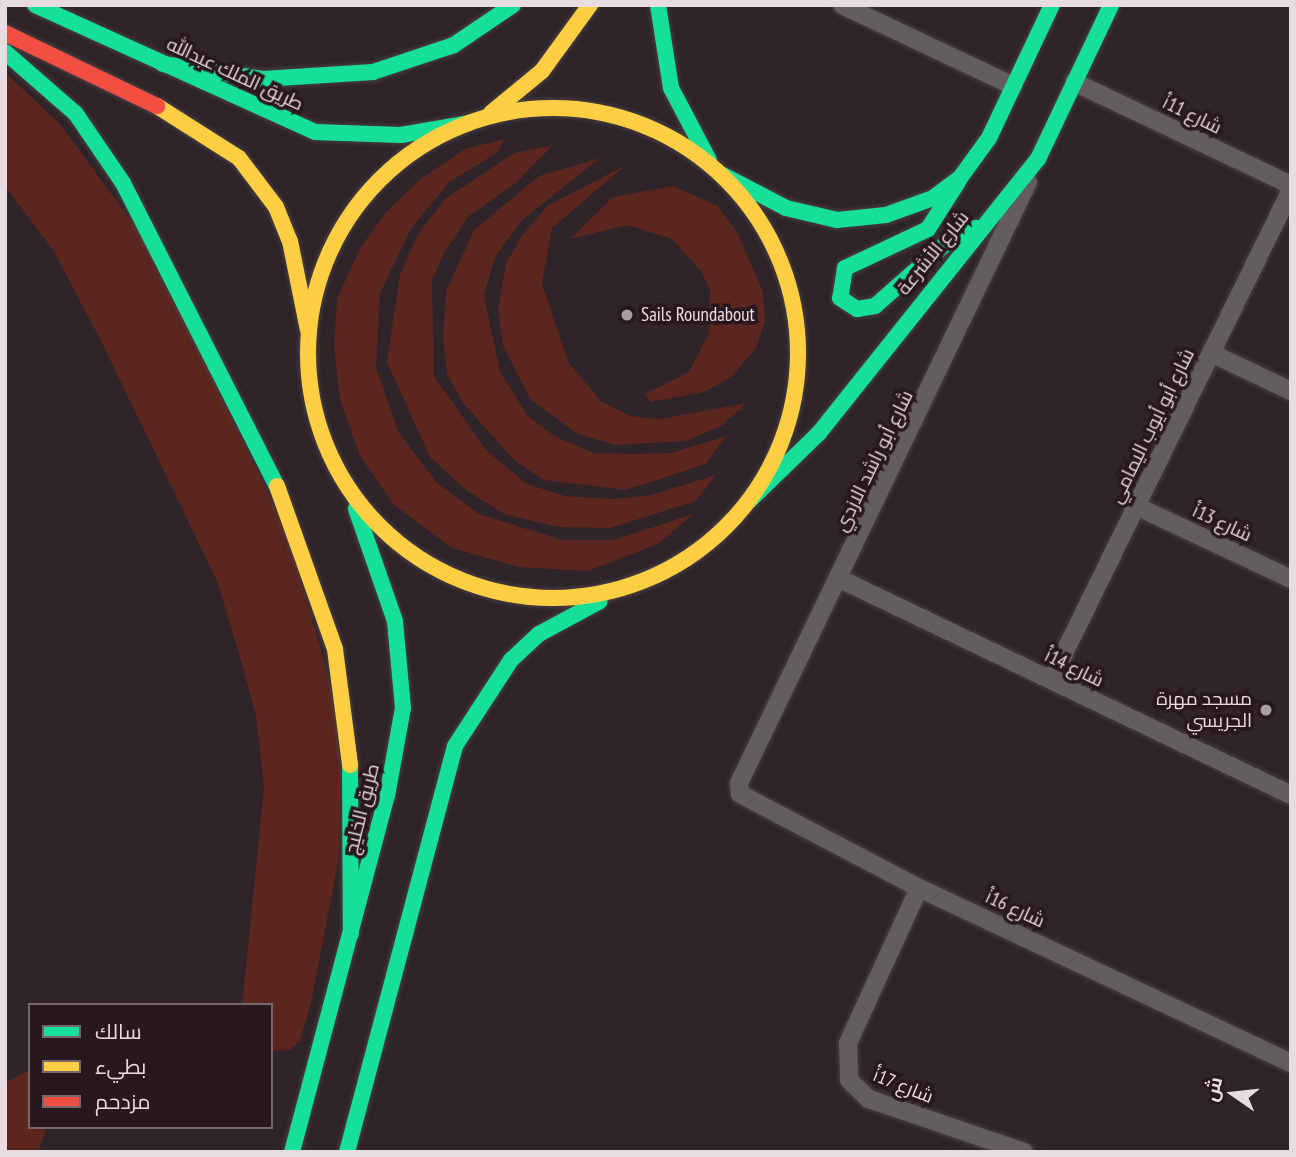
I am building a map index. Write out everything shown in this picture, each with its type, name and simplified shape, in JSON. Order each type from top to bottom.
[{"type":"main road","name":"طريق الملك عبدالله","points":[[35,5],[314,132],[401,135],[470,123]]},
{"type":"main road","points":[[163,64],[262,79],[373,72],[454,45],[513,5]]},
{"type":"main road","points":[[486,117],[542,71],[590,5]]},
{"type":"main road","points":[[657,5],[671,88],[710,163]]},
{"type":"main road","name":"شارع الأشرعة","points":[[723,174],[786,208],[837,219],[910,209],[960,178],[989,138],[1052,5]]},
{"type":"main road","name":"شارع الأشرعة","points":[[749,501],[819,433],[1038,159],[1111,5]]},
{"type":"main road","points":[[5,33],[184,119],[239,158],[276,206],[290,241],[307,330]]},
{"type":"main road","points":[[5,52],[76,114],[123,183],[163,251],[292,516],[331,636],[344,703],[355,822],[351,934]]},
{"type":"main road","points":[[307,330],[326,258],[361,199],[409,155],[486,117],[553,107],[615,116],[651,128],[710,163],[723,174],[767,235],[794,304],[794,394],[775,463],[749,501],[699,549],[539,634],[468,717],[444,782],[347,1152]]},
{"type":"main road","points":[[960,178],[928,229],[845,268],[841,298],[857,309],[876,306],[950,240],[985,223]]},
{"type":"main road","name":"طريق الخليج","points":[[292,1152],[351,934],[403,708],[402,663],[384,578],[317,423],[307,330]]},
{"type":"main road","points":[[342,478],[406,549],[461,579],[562,598],[637,583]]},
{"type":"main road","points":[[355,1120],[365,1152]]},
{"type":"street","points":[[842,5],[1013,86]]},
{"type":"street","name":"شارع 11أ","points":[[1074,82],[1291,188]]},
{"type":"street","name":"شارع أبو راشد الازدي","points":[[742,778],[840,579],[1038,159]]},
{"type":"street","name":"شارع أبو أيوب اليمامي","points":[[1051,680],[1291,188]]},
{"type":"street","points":[[1211,353],[1291,391]]},
{"type":"street","name":"شارع 13أ","points":[[1136,506],[1291,579]]},
{"type":"street","name":"شارع 14أ","points":[[840,579],[1291,795]]},
{"type":"street","name":"شارع 16أ","points":[[742,778],[743,798],[919,888],[1291,1063]]},
{"type":"street","name":"شارع 17أ","points":[[919,888],[848,1042],[849,1080],[869,1099],[1024,1152]]},
{"type":"shaded area","points":[[5,72],[60,124],[147,242],[287,533],[332,689],[341,765],[338,863],[311,1003],[300,1041],[289,1050],[273,1051],[273,1003],[242,1003],[264,787],[256,716],[217,581],[101,341],[53,250],[5,186]]},
{"type":"shaded area","points":[[504,139],[497,153],[449,182],[411,229],[380,293],[376,368],[399,433],[436,482],[479,514],[562,540],[614,540],[693,514],[658,544],[588,571],[519,567],[452,548],[394,505],[360,456],[340,399],[334,345],[337,299],[360,248],[388,210],[422,178],[465,149]]},
{"type":"shaded area","points":[[553,145],[516,183],[469,216],[444,253],[432,281],[434,376],[486,450],[527,484],[565,496],[612,499],[651,495],[716,475],[696,501],[610,528],[558,527],[504,514],[466,490],[430,457],[387,362],[400,275],[418,234],[445,199],[514,153]]},
{"type":"shaded area","points":[[600,158],[522,220],[495,257],[484,295],[500,372],[528,416],[556,437],[594,453],[633,454],[671,453],[726,436],[706,464],[626,490],[544,480],[514,460],[463,403],[447,374],[443,337],[446,291],[474,230],[539,176]]},
{"type":"shaded area","points":[[626,165],[552,228],[542,283],[568,362],[601,401],[630,416],[660,419],[747,403],[721,426],[686,441],[615,445],[578,434],[531,400],[503,346],[498,311],[506,263],[522,236],[547,206]]},
{"type":"shaded area","points":[[673,186],[718,206],[738,234],[763,292],[765,321],[756,348],[731,377],[704,392],[651,402],[645,394],[689,372],[709,333],[710,290],[701,271],[672,239],[628,225],[570,239],[613,197]]},
{"type":"shaded area","points":[[28,1070],[28,1129],[46,1129],[38,1152],[5,1152],[5,1083]]},
{"type":"traffic: fast","points":[[35,5],[315,132],[401,135],[469,123]]},
{"type":"traffic: fast","points":[[163,64],[263,79],[373,72],[454,45],[513,5]]},
{"type":"traffic: fast","points":[[658,5],[671,88],[709,160]]},
{"type":"traffic: fast","points":[[723,175],[786,208],[837,220],[886,215],[933,198],[960,178],[989,138],[1052,5]]},
{"type":"traffic: fast","points":[[749,501],[819,433],[1038,159],[1111,5]]},
{"type":"traffic: fast","points":[[5,52],[76,114],[123,183],[277,486]]},
{"type":"traffic: fast","points":[[958,182],[928,229],[845,268],[840,298],[857,309],[875,306],[950,240],[976,228]]},
{"type":"traffic: fast","points":[[292,1152],[387,796],[403,708],[395,621],[356,509]]},
{"type":"traffic: fast","points":[[347,1152],[455,746],[511,660],[539,634],[600,601]]},
{"type":"traffic: fast","points":[[350,765],[351,934]]},
{"type":"traffic: slow","points":[[491,113],[542,71],[590,5]]},
{"type":"traffic: slow","points":[[157,106],[239,158],[276,207],[290,241],[308,330]]},
{"type":"traffic: slow","points":[[553,108],[601,113],[647,127],[689,149],[726,180],[757,217],[779,259],[793,305],[798,353],[793,401],[779,447],[757,489],[726,526],[689,557],[647,579],[601,593],[553,598],[505,593],[459,579],[417,557],[380,526],[349,489],[327,447],[313,401],[308,353],[313,305],[327,259],[349,217],[380,180],[417,149],[459,127],[505,113],[553,108]]},
{"type":"traffic: slow","points":[[277,486],[335,649],[350,765]]},
{"type":"traffic: jam","points":[[5,33],[157,106]]},
{"type":"place","name":"Sails Roundabout","points":[[627,315]]},
{"type":"place","name":"مسجد مهرة الجريسي","points":[[1266,710]]}]
